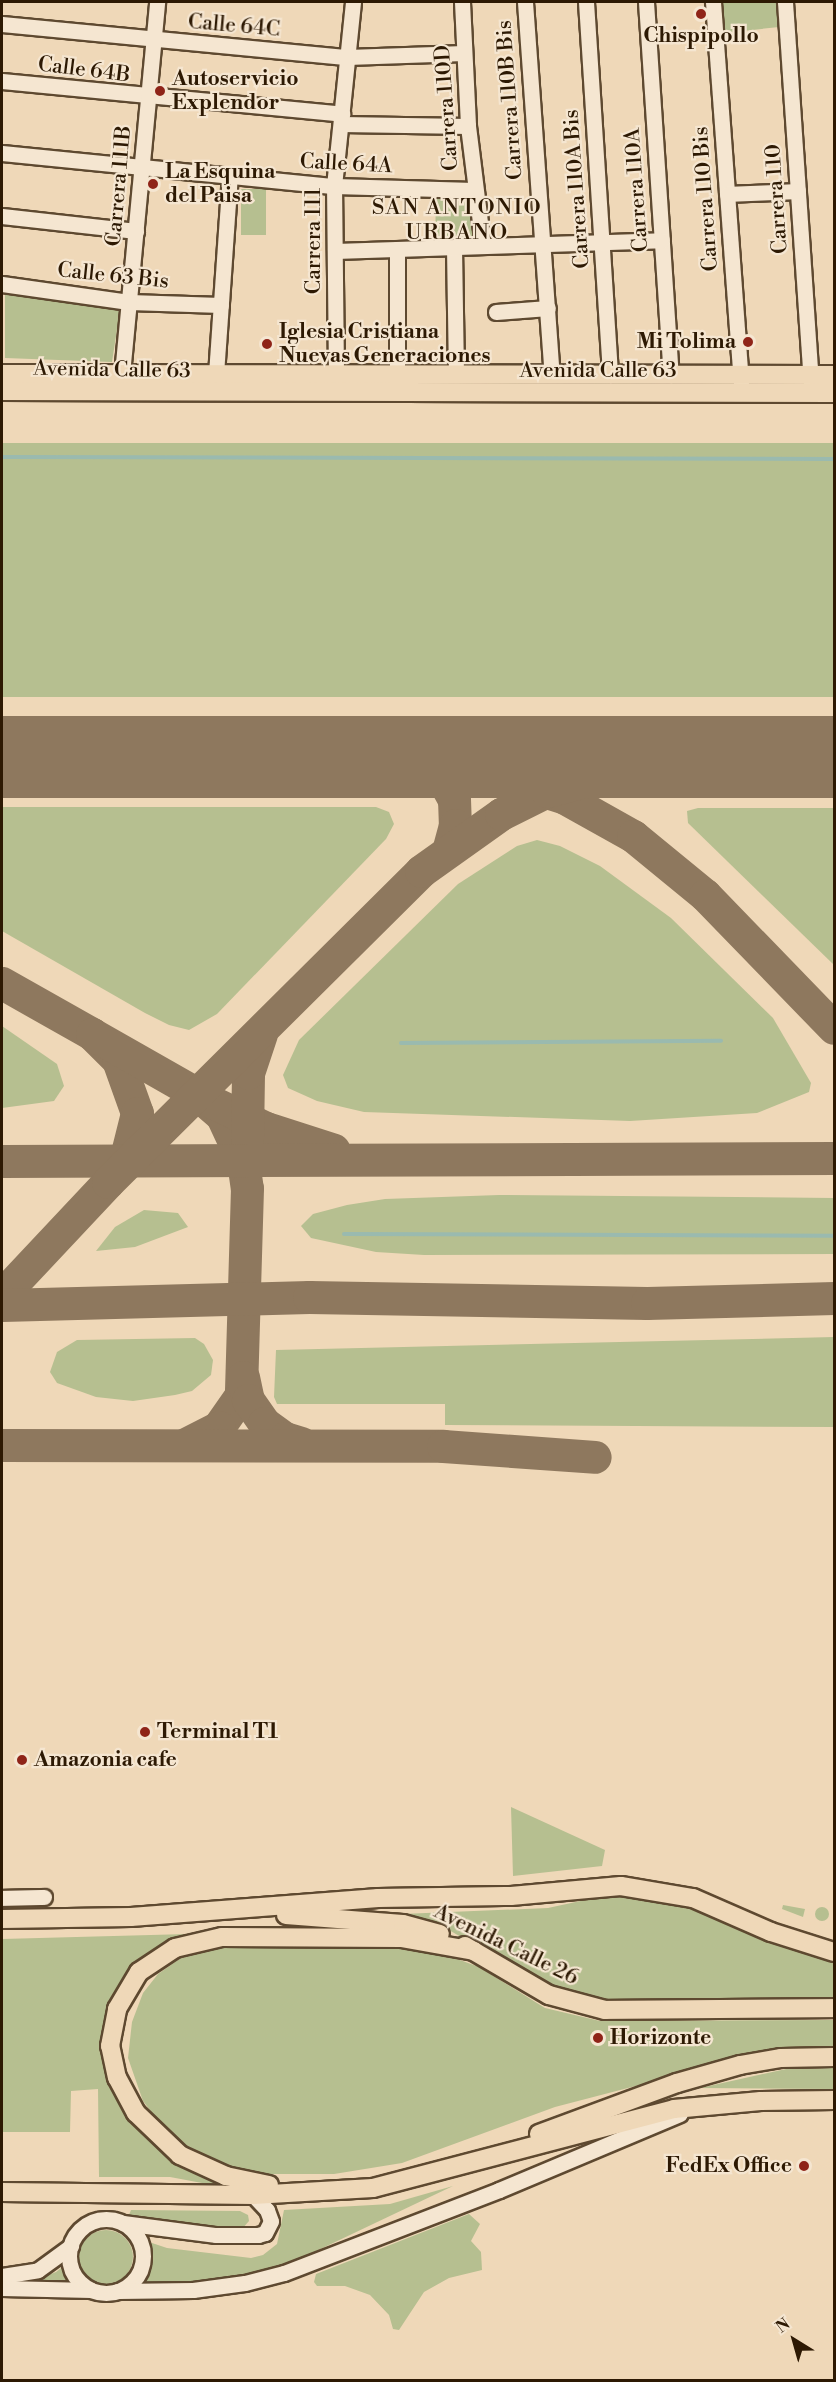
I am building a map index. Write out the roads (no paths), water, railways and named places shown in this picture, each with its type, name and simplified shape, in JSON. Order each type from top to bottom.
[{"type":"main road","name":"Avenida Calle 63","points":[[2,374],[834,375]]},
{"type":"main road","name":"Avenida Calle 63","points":[[2,391],[834,393]]},
{"type":"main road","name":"Avenida Calle 26","points":[[2,1919],[230,1912],[378,1898],[511,1896],[580,1888],[641,1887],[693,1898],[742,1921],[834,1952]]},
{"type":"main road","name":"Avenida Calle 26","points":[[230,1912],[414,1926],[474,1951],[549,1995],[605,2010],[834,2008]]},
{"type":"main road","points":[[319,2192],[226,2176],[180,2155],[150,2129],[126,2095],[112,2062],[111,2029],[125,1989],[157,1956],[175,1947],[222,1937],[401,1938],[474,1951]]},
{"type":"main road","points":[[428,2175],[704,2074],[762,2060],[834,2057]]},
{"type":"main road","points":[[2,2192],[253,2195],[373,2188],[658,2113],[699,2106],[834,2100]]},
{"type":"street","name":"Carrera 111B","points":[[122,374],[158,2]]},
{"type":"street","name":"Carrera 111","points":[[336,374],[334,186],[353,2]]},
{"type":"street","name":"Carrera 110D","points":[[462,2],[468,126],[474,190],[483,246]]},
{"type":"street","name":"Carrera 110B Bis","points":[[525,2],[552,375]]},
{"type":"street","name":"Carrera 110A Bis","points":[[586,2],[610,375]]},
{"type":"street","name":"Carrera 110A","points":[[646,2],[671,375]]},
{"type":"street","name":"Carrera 110 Bis","points":[[712,2],[742,393]]},
{"type":"street","name":"Carrera 110","points":[[785,2],[812,393]]},
{"type":"street","name":"Calle 64C","points":[[2,24],[347,57],[464,53]]},
{"type":"street","name":"Calle 64B","points":[[2,81],[341,119],[468,126]]},
{"type":"street","name":"Calle 64A","points":[[2,153],[334,186],[474,190]]},
{"type":"street","points":[[216,374],[230,176]]},
{"type":"street","points":[[727,194],[798,191]]},
{"type":"street","points":[[2,216],[135,231]]},
{"type":"street","points":[[335,251],[662,240]]},
{"type":"street","points":[[454,247],[456,375]]},
{"type":"street","points":[[397,249],[397,374]]},
{"type":"street","name":"Calle 63 Bis","points":[[2,284],[129,302],[221,305]]},
{"type":"street","points":[[496,312],[548,308]]},
{"type":"street","points":[[2,1898],[44,1897]]},
{"type":"street","points":[[2,2288],[93,2291],[193,2290],[245,2283],[284,2273],[500,2190],[699,2106]]},
{"type":"street","points":[[93,2291],[84,2285],[71,2268],[71,2246],[77,2234],[97,2220],[216,2235],[258,2235],[265,2233],[271,2222],[267,2210],[253,2195]]},
{"type":"street","points":[[118,2291],[138,2276],[142,2264],[140,2240],[122,2223]]},
{"type":"street","points":[[2,2276],[38,2270],[71,2246]]},
{"type":"waterway","points":[[2,457],[834,459]]},
{"type":"waterway","points":[[401,1043],[721,1041]]},
{"type":"waterway","points":[[344,1234],[834,1236]]},
{"type":"place","name":"Chispipollo","points":[[701,14]]},
{"type":"place","name":"Autoservicio Explendor","points":[[160,91]]},
{"type":"place","name":"La Esquina del Paisa","points":[[153,184]]},
{"type":"place","name":"Mi Tolima","points":[[748,342]]},
{"type":"place","name":"Iglesia Cristiana Nuevas Generaciones","points":[[267,344]]},
{"type":"place","name":"Terminal T1","points":[[145,1732]]},
{"type":"place","name":"Amazonia cafe","points":[[22,1760]]},
{"type":"place","name":"Horizonte","points":[[598,2038]]},
{"type":"place","name":"FedEx Office","points":[[804,2166]]},
{"type":"district","name":"SAN ANTONIO URBANO","points":[[457,220]]}]
